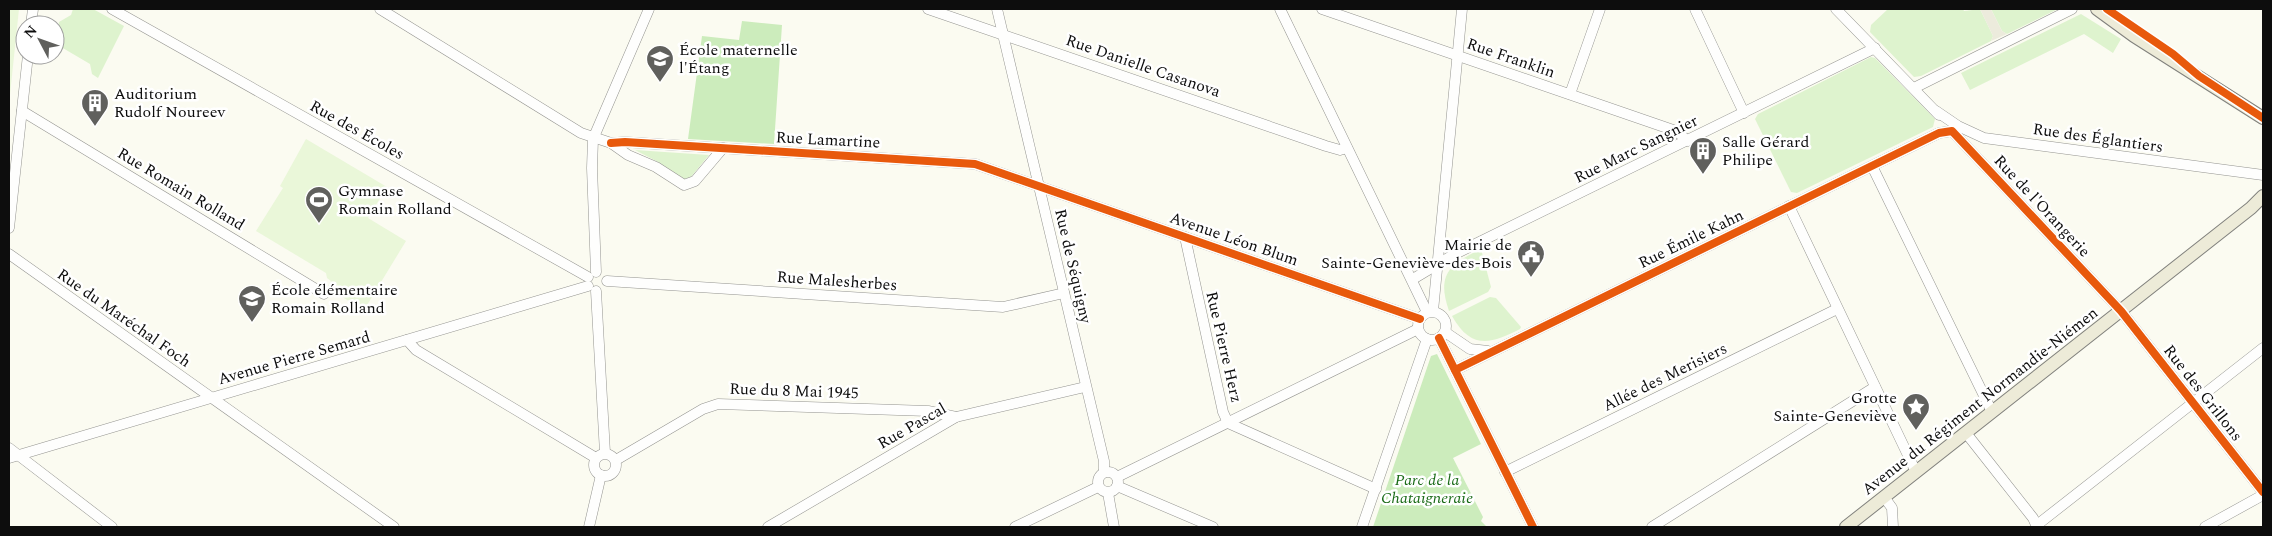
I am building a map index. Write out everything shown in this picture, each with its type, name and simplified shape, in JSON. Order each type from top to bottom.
[{"type":"main road","points":[[2097,9],[2134,36],[2263,118]]},
{"type":"main road","points":[[2107,9],[2173,54],[2199,76]]},
{"type":"main road","name":"Avenue du Régiment Normandie-Niémen","points":[[1846,527],[2251,208],[2263,196]]},
{"type":"main road","name":"Avenue du Régiment Normandie-Niémen","points":[[2251,208],[2263,201]]},
{"type":"street","name":"Rue des Écoles","points":[[112,9],[592,282],[603,274],[606,281]]},
{"type":"street","name":"Rue Lamartine","points":[[380,9],[593,139],[611,143],[625,142],[962,162],[976,164],[1040,186]]},
{"type":"street","points":[[407,340],[416,350],[600,456],[616,460],[617,465],[613,473],[605,476],[601,475],[594,466],[600,456],[592,282],[593,139],[649,9]]},
{"type":"street","name":"Rue Danielle Casanova","points":[[928,9],[1326,146],[1340,150],[1347,148]]},
{"type":"street","name":"Rue de Séquigny","points":[[998,9],[1085,387],[1104,461],[1104,472]]},
{"type":"street","points":[[1280,9],[1413,280],[1424,318],[1427,339],[1362,527]]},
{"type":"street","name":"Rue Franklin","points":[[1322,9],[1676,131],[1688,141]]},
{"type":"street","points":[[1424,318],[1438,264],[1462,9]]},
{"type":"street","points":[[1570,94],[1600,9]]},
{"type":"street","points":[[1695,9],[1744,113]]},
{"type":"street","points":[[1836,9],[1936,111],[1944,124],[1939,133]]},
{"type":"street","points":[[1914,88],[2072,9]]},
{"type":"street","name":"Rue Marc Sangnier","points":[[1413,280],[1438,264],[1875,48]]},
{"type":"street","points":[[9,228],[27,65]]},
{"type":"street","name":"Rue Romain Rolland","points":[[22,111],[324,294]]},
{"type":"street","name":"Rue des Églantiers","points":[[1936,111],[1970,133],[1994,140],[2263,176]]},
{"type":"street","name":"Rue de l'Orangerie","points":[[1939,133],[1952,132],[1964,143],[2121,311]]},
{"type":"street","name":"Rue Émile Kahn","points":[[1455,370],[1939,133]]},
{"type":"street","points":[[1964,143],[1970,133]]},
{"type":"street","name":"Rue Lamartine","points":[[611,143],[628,155],[656,166],[684,185],[695,181],[723,148]]},
{"type":"street","points":[[1872,166],[1992,412]]},
{"type":"street","name":"Avenue Léon Blum","points":[[1040,186],[1424,318]]},
{"type":"street","points":[[1789,206],[1916,472]]},
{"type":"street","name":"Rue Pierre Herz","points":[[1185,237],[1206,341],[1223,412],[1228,423],[1376,489]]},
{"type":"street","name":"Rue du Maréchal Foch","points":[[9,254],[394,527]]},
{"type":"street","points":[[592,282],[604,289],[606,281]]},
{"type":"street","name":"Rue Malesherbes","points":[[606,281],[1003,307],[1064,293]]},
{"type":"street","name":"Avenue Pierre Semard","points":[[14,457],[407,340],[592,282]]},
{"type":"street","name":"Allée des Merisiers","points":[[1505,472],[1837,309]]},
{"type":"street","name":"Rue des Grillons","points":[[2121,311],[2263,494]]},
{"type":"street","points":[[1108,493],[1117,482],[1424,318],[1445,318],[1442,335],[1455,370],[1533,527]]},
{"type":"street","points":[[1427,339],[1442,335],[1477,352],[1494,351]]},
{"type":"street","points":[[1966,433],[2037,526],[2263,348]]},
{"type":"street","name":"Rue Pascal","points":[[768,527],[956,417],[1085,387]]},
{"type":"street","points":[[1652,527],[1874,387]]},
{"type":"street","name":"Rue du 8 Mai 1945","points":[[616,460],[703,410],[718,404],[928,410],[956,417]]},
{"type":"street","points":[[9,448],[14,457],[112,527]]},
{"type":"street","points":[[1098,487],[1098,480],[1104,472],[1111,472],[1117,482],[1212,527]]},
{"type":"street","points":[[589,527],[601,475]]},
{"type":"street","points":[[1098,487],[1108,493],[1114,527]]},
{"type":"street","points":[[1015,527],[1098,487]]},
{"type":"street","points":[[2205,527],[2263,494]]},
{"type":"street","points":[[1884,498],[1892,508],[1893,527]]},
{"type":"green space","points":[[9,9],[19,9],[18,15],[15,15],[15,47],[9,104]]},
{"type":"green space","points":[[73,9],[93,9],[124,26],[98,78],[92,74],[90,64],[65,49],[65,18],[71,15]]},
{"type":"green space","points":[[1888,9],[1963,9],[1964,11],[1980,9],[1993,36],[1991,41],[1921,76],[1914,77],[1870,32],[1871,25]]},
{"type":"green space","points":[[1991,9],[2058,9],[2007,34],[2002,31]]},
{"type":"green space","points":[[2081,14],[2121,39],[2113,53],[2084,34],[1970,90],[1961,73]]},
{"type":"green space","points":[[742,21],[782,25],[774,144],[688,139],[702,36],[739,40]]},
{"type":"green space","points":[[1871,57],[1875,58],[1935,119],[1933,127],[1797,193],[1791,192],[1755,119],[1758,114]]},
{"type":"green space","name":"Gymnase Romain Rolland","points":[[306,139],[387,187],[368,218],[406,241],[364,310],[327,288],[331,281],[327,278],[326,273],[256,231],[283,188],[280,186]]},
{"type":"green space","points":[[635,150],[709,155],[690,178],[684,179]]},
{"type":"green space","points":[[1481,249],[1491,287],[1488,292],[1449,311],[1444,288],[1448,272],[1461,260]]},
{"type":"green space","points":[[1490,297],[1496,298],[1521,327],[1500,338],[1482,341],[1474,339],[1459,327],[1452,316]]},
{"type":"green space","name":"Parc de la Chataigneraie","points":[[1437,354],[1481,444],[1453,458],[1483,517],[1481,521],[1487,527],[1373,527],[1431,356]]},
{"type":"shaded area","points":[[1980,9],[1991,9],[2002,31],[2007,34],[1991,41],[1993,36]]},
{"type":"cycle path","points":[[2107,9],[2173,54],[2199,76],[2263,118]]},
{"type":"cycle path","points":[[1455,370],[1939,133],[1952,131],[2121,311],[2263,492]]},
{"type":"cycle path","points":[[611,143],[625,142],[975,164],[1420,319]]},
{"type":"cycle path","points":[[1439,338],[1533,527]]},
{"type":"place","name":"École maternelle l'Étang","points":[[660,83]]},
{"type":"place","name":"Auditorium Rudolf Noureev","points":[[95,127]]},
{"type":"place","name":"Salle Gérard Philipe","points":[[1703,175]]},
{"type":"place","name":"Gymnase Romain Rolland","points":[[319,224]]},
{"type":"place","name":"Mairie de Sainte-Geneviève-des-Bois","points":[[1531,278]]},
{"type":"place","name":"École élémentaire Romain Rolland","points":[[252,323]]},
{"type":"place","name":"Grotte Sainte-Geneviève","points":[[1916,431]]}]
